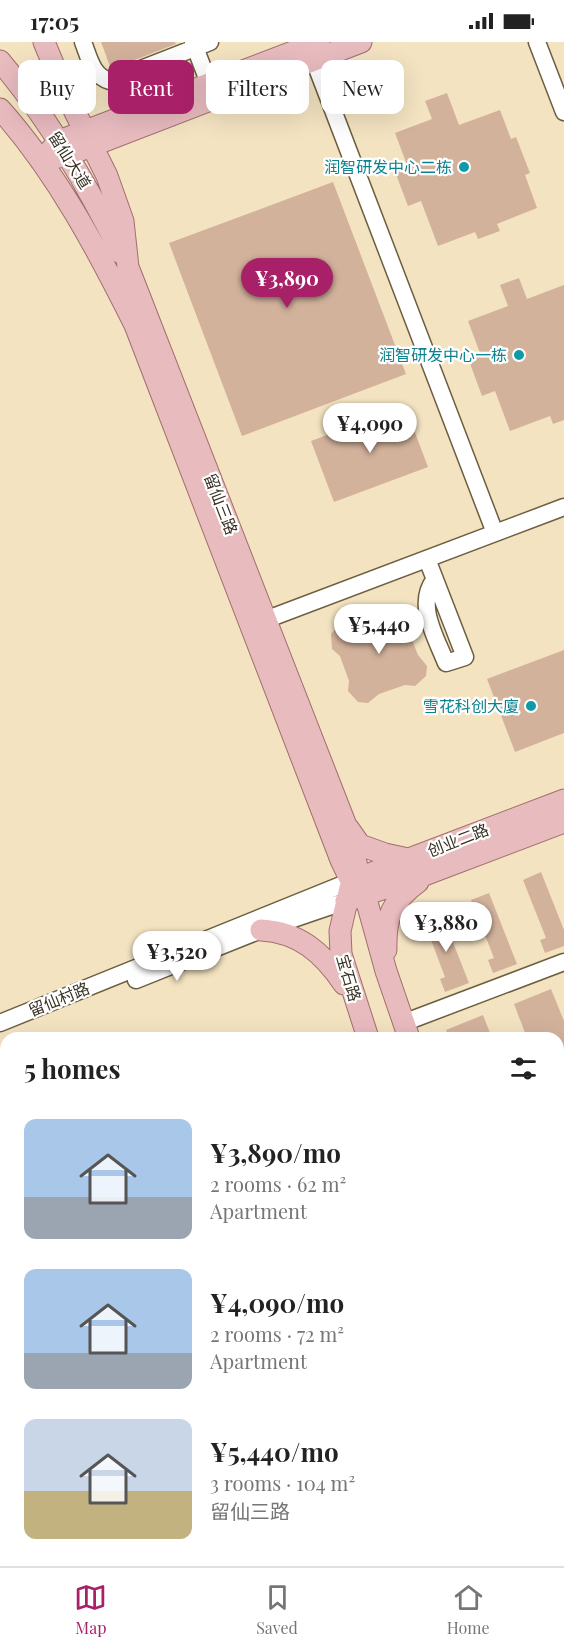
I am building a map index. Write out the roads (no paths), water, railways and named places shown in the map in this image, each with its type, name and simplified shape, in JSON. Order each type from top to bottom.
[{"type":"main road","name":"留仙三路","points":[[44,42],[107,176],[123,221],[128,267],[345,823],[356,888]]},
{"type":"main road","points":[[287,60],[314,49],[361,42]]},
{"type":"main road","name":"留仙大道","points":[[0,61],[37,107],[64,148],[89,189],[128,267]]},
{"type":"main road","points":[[41,161],[64,148],[206,93]]},
{"type":"main road","name":"留仙大道","points":[[0,109],[41,161]]},
{"type":"main road","name":"留仙三路","points":[[41,161],[93,243],[135,325],[341,860],[356,888]]},
{"type":"main road","name":"创业二路","points":[[356,888],[408,859],[564,800]]},
{"type":"main road","name":"创业二路","points":[[356,888],[427,874],[564,822]]},
{"type":"main road","points":[[345,823],[360,845],[408,859]]},
{"type":"main road","name":"创业二路","points":[[386,971],[385,937],[392,908],[405,891],[427,874]]},
{"type":"main road","points":[[356,888],[406,1030]]},
{"type":"main road","name":"宝石路","points":[[356,888],[339,942],[343,964],[366,1032]]},
{"type":"main road","points":[[261,930],[286,933],[306,942],[338,976],[357,1007]]},
{"type":"street","points":[[83,42],[96,73],[102,79],[110,81],[199,44],[206,69]]},
{"type":"street","points":[[537,42],[564,112]]},
{"type":"street","points":[[314,49],[495,533]]},
{"type":"street","points":[[265,620],[564,507]]},
{"type":"street","points":[[427,559],[435,579]]},
{"type":"street","name":"留仙村路","points":[[0,1030],[128,983],[261,930],[356,888]]},
{"type":"street","name":"留仙村路","points":[[0,1023],[356,888]]},
{"type":"street","points":[[406,1030],[564,962]]},
{"type":"place","name":"润智研发中心二栋","points":[[464,167]]},
{"type":"place","name":"润智研发中心一栋","points":[[519,355]]},
{"type":"place","name":"雪花科创大廈","points":[[531,706]]}]
